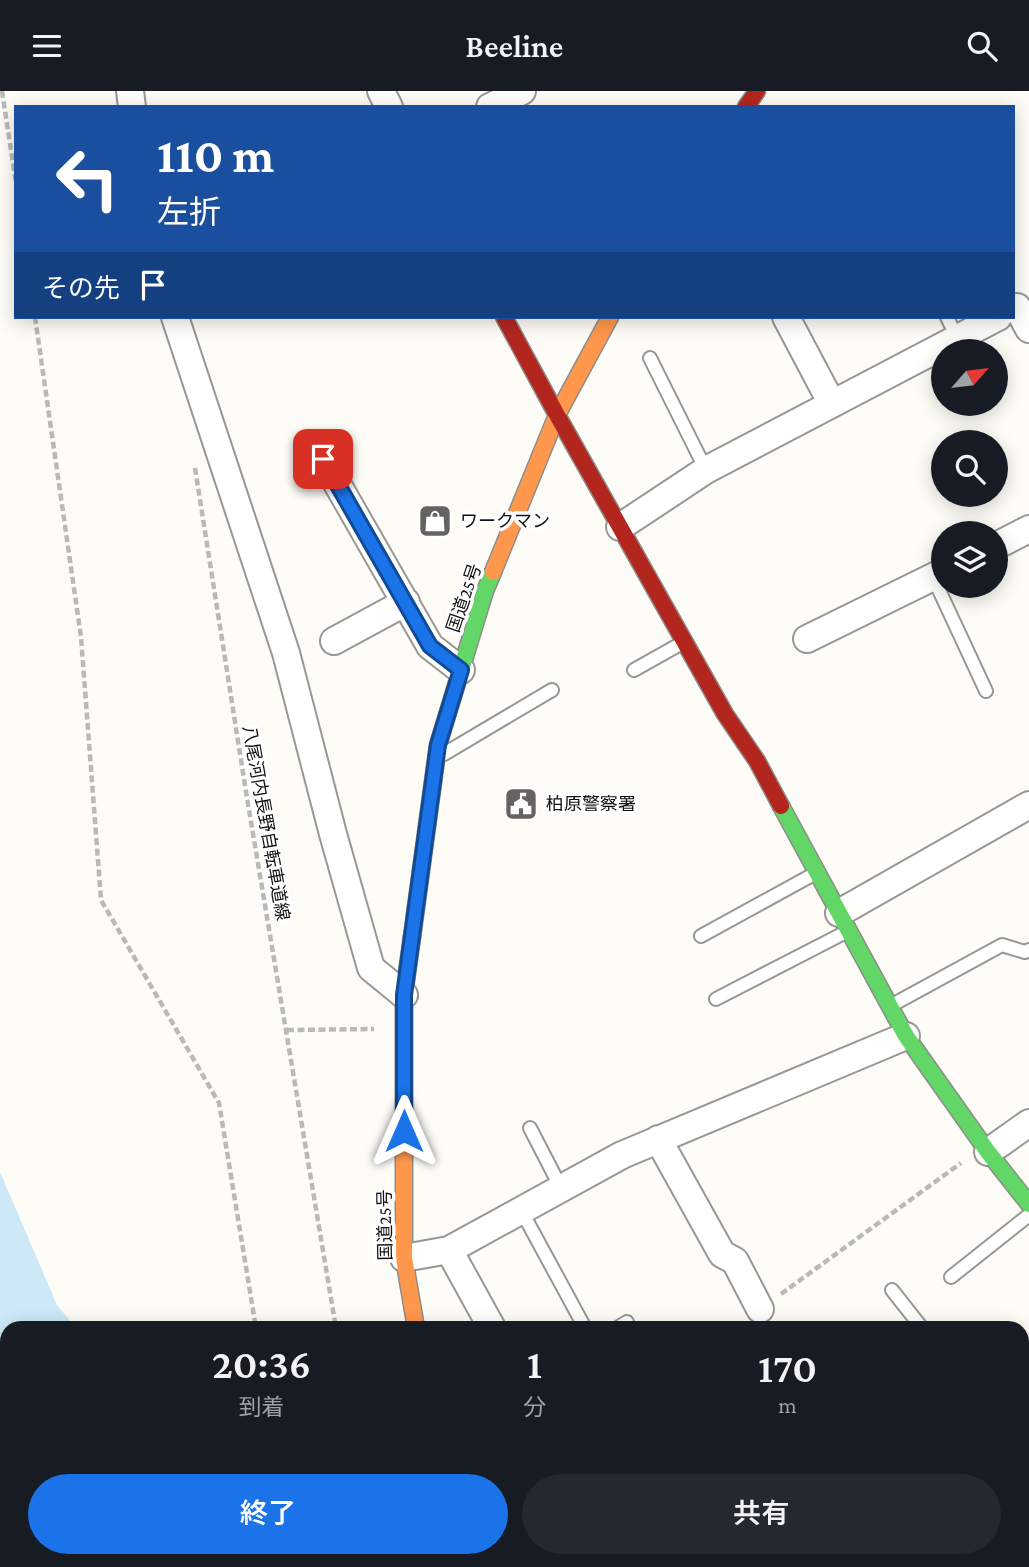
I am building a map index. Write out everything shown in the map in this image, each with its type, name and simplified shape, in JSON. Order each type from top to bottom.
[{"type":"main road","points":[[505,319],[725,714],[757,761],[906,1036],[986,1149],[1029,1204]]},
{"type":"main road","name":"国道25号","points":[[415,1321],[404,1258],[404,995],[438,745],[485,591],[557,415],[609,319]]},
{"type":"street","points":[[494,105],[522,91]]},
{"type":"street","points":[[177,319],[286,653],[371,968],[404,995]]},
{"type":"street","points":[[787,319],[832,404]]},
{"type":"street","points":[[620,527],[706,470],[832,404],[952,327],[987,319]]},
{"type":"street","points":[[323,459],[430,646],[461,670]]},
{"type":"street","points":[[807,639],[931,577]]},
{"type":"street","points":[[334,641],[405,602]]},
{"type":"street","points":[[844,922],[1029,805]]},
{"type":"street","points":[[404,1258],[449,1250],[622,1155],[906,1036]]},
{"type":"street","points":[[986,1149],[1029,1123]]},
{"type":"street","points":[[658,1139],[722,1254],[735,1261],[760,1309]]},
{"type":"street","points":[[449,1250],[488,1321]]},
{"type":"lane","points":[[650,358],[706,470]]},
{"type":"lane","points":[[948,598],[986,691]]},
{"type":"lane","points":[[634,670],[684,641]]},
{"type":"lane","points":[[436,759],[552,690]]},
{"type":"lane","points":[[701,936],[818,872]]},
{"type":"lane","points":[[716,999],[844,922]]},
{"type":"lane","points":[[890,1006],[1002,946],[1025,952],[1029,950]]},
{"type":"lane","points":[[530,1128],[561,1188]]},
{"type":"lane","points":[[520,1210],[581,1321]]},
{"type":"lane","points":[[951,1277],[1029,1215]]},
{"type":"lane","points":[[892,1290],[916,1321]]},
{"type":"path","points":[[2,91],[14,170]]},
{"type":"path","points":[[35,319],[82,637],[101,900],[219,1103],[255,1321]]},
{"type":"path","name":"八尾河内長野自転車道線","points":[[195,466],[241,761],[335,1321]]},
{"type":"path","points":[[287,1030],[377,1029]]},
{"type":"path","points":[[760,1309],[986,1149]]},
{"type":"water","points":[[0,1172],[57,1305],[70,1321],[0,1321]]},
{"type":"traffic: fast","points":[[412,937],[438,745],[493,572]]},
{"type":"traffic: fast","points":[[781,806],[906,1036],[988,1152],[1029,1204]]},
{"type":"traffic: slow","points":[[493,572],[557,415],[609,319]]},
{"type":"traffic: slow","points":[[412,937],[404,995],[404,1258],[415,1321]]},
{"type":"traffic: jam","points":[[747,105],[757,91]]},
{"type":"traffic: jam","points":[[505,319],[725,714],[757,761],[781,806]]},
{"type":"place","name":"ワークマン","points":[[435,521]]},
{"type":"place","name":"柏原警察署","points":[[521,804]]},
{"type":"route","points":[[323,459],[430,646],[461,670],[438,745],[404,995],[404,1131]]}]
